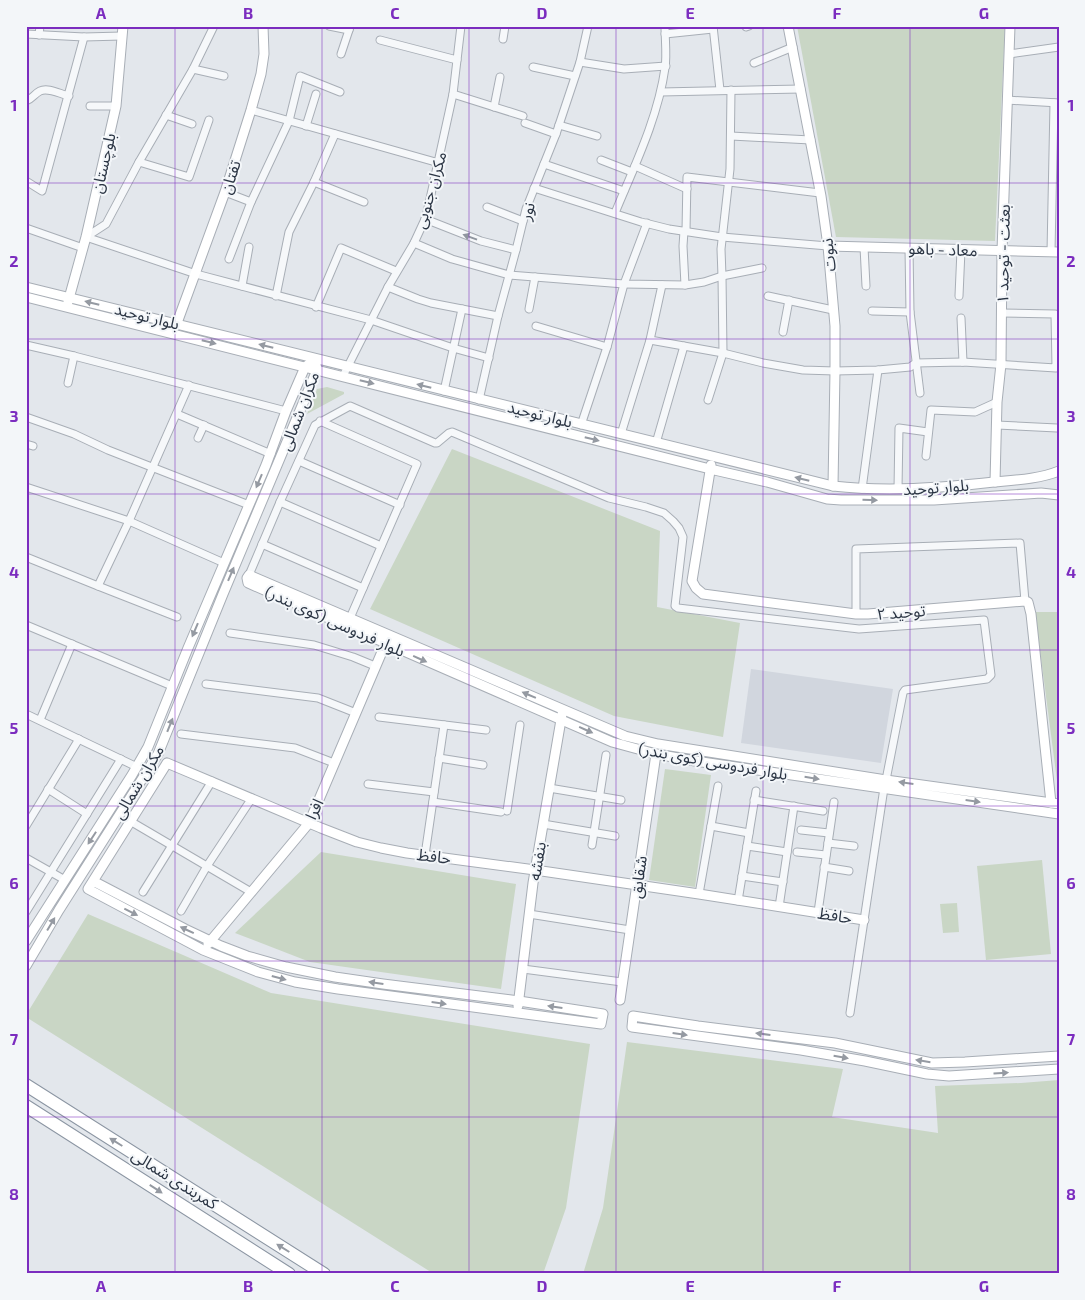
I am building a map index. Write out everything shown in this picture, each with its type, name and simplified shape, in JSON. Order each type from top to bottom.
[{"type":"highway","name":"کمربندی شمالی","points":[[26,1085],[324,1274]]},
{"type":"highway","points":[[26,1106],[289,1274]]},
{"type":"street","points":[[39,35],[40,26]]},
{"type":"street","points":[[86,237],[106,224],[214,26]]},
{"type":"street","name":"تفتان","points":[[177,323],[225,192],[251,110],[261,74],[264,54],[263,26]]},
{"type":"street","points":[[329,26],[349,28],[341,54]]},
{"type":"street","name":"مکران جنوبی","points":[[343,376],[370,320],[396,271],[414,243],[425,219],[453,94],[461,26]]},
{"type":"street","points":[[503,39],[505,26]]},
{"type":"street","name":"نور","points":[[479,400],[498,316],[526,210],[556,134],[580,62],[588,26]]},
{"type":"street","name":"نبوت","points":[[788,26],[811,140],[828,246],[835,326],[832,486]]},
{"type":"street","name":"بعثت - توحید ۱","points":[[995,482],[997,402],[1001,364],[1002,251],[1010,26]]},
{"type":"street","points":[[615,213],[634,169],[661,92],[666,66],[665,30],[713,28],[720,90]]},
{"type":"street","points":[[26,34],[84,37],[123,31]]},
{"type":"street","name":"بلوچستان","points":[[67,307],[86,237],[116,106],[123,31]]},
{"type":"street","points":[[26,181],[42,191],[84,37]]},
{"type":"street","points":[[380,40],[457,60]]},
{"type":"street","points":[[754,62],[793,47]]},
{"type":"street","points":[[1009,54],[1059,47]]},
{"type":"street","points":[[580,62],[624,69],[666,66]]},
{"type":"street","points":[[532,67],[574,76]]},
{"type":"street","points":[[192,69],[224,76]]},
{"type":"street","points":[[228,260],[251,202],[289,121],[300,76],[340,92]]},
{"type":"street","points":[[494,107],[500,77]]},
{"type":"street","points":[[661,92],[801,89]]},
{"type":"street","points":[[26,101],[40,91],[46,90],[69,96]]},
{"type":"street","points":[[708,400],[723,352],[721,249],[729,182],[730,90]]},
{"type":"street","points":[[306,126],[316,94]]},
{"type":"street","points":[[453,94],[523,116]]},
{"type":"street","points":[[1007,100],[1056,103],[1055,252]]},
{"type":"street","points":[[90,106],[116,106]]},
{"type":"street","points":[[251,110],[439,163]]},
{"type":"street","points":[[166,115],[192,124]]},
{"type":"street","points":[[139,162],[189,177],[209,120]]},
{"type":"street","points":[[525,124],[556,134]]},
{"type":"street","points":[[559,125],[597,136]]},
{"type":"street","points":[[276,296],[290,232],[335,134]]},
{"type":"street","points":[[731,136],[811,140]]},
{"type":"street","points":[[602,160],[634,169],[687,189]]},
{"type":"street","points":[[544,164],[624,191]]},
{"type":"street","points":[[685,285],[683,254],[687,177],[820,192]]},
{"type":"street","points":[[314,182],[364,202]]},
{"type":"street","points":[[534,188],[646,224],[722,237],[828,246]]},
{"type":"street","points":[[225,192],[251,202]]},
{"type":"street","points":[[487,207],[523,221]]},
{"type":"street","points":[[425,219],[481,241],[516,250]]},
{"type":"street","points":[[581,425],[607,347],[624,284],[646,224]]},
{"type":"street","points":[[26,228],[83,248]]},
{"type":"street","points":[[86,237],[196,274],[370,320],[489,358]]},
{"type":"street","points":[[414,243],[452,259],[509,275],[624,284],[685,285],[762,268]]},
{"type":"street","name":"معاد - باهو","points":[[828,246],[1055,252]]},
{"type":"street","points":[[864,247],[866,286]]},
{"type":"street","points":[[242,286],[249,248]]},
{"type":"street","points":[[316,307],[341,248],[396,271]]},
{"type":"street","points":[[909,248],[910,312],[920,393]]},
{"type":"street","points":[[959,296],[961,250]]},
{"type":"street","points":[[529,309],[536,277]]},
{"type":"street","points":[[620,434],[650,340],[662,286]]},
{"type":"street","name":"بلوار توحید","points":[[26,287],[832,486],[862,489],[934,488],[1043,476],[1059,471]]},
{"type":"street","points":[[388,287],[418,299],[498,316]]},
{"type":"street","points":[[768,296],[833,310]]},
{"type":"street","name":"بلوار توحید","points":[[26,297],[827,498],[841,500],[926,500],[1042,493],[1059,496]]},
{"type":"street","points":[[783,332],[788,300]]},
{"type":"street","points":[[444,391],[462,309]]},
{"type":"street","points":[[872,311],[910,312]]},
{"type":"street","points":[[650,340],[723,352],[763,363],[803,370],[878,370],[910,367],[916,363],[963,362],[1056,368],[1055,314],[1001,313]]},
{"type":"street","points":[[961,318],[963,362]]},
{"type":"street","points":[[536,326],[607,347]]},
{"type":"street","points":[[26,345],[189,385],[286,411],[298,416]]},
{"type":"street","points":[[656,443],[684,346]]},
{"type":"street","points":[[68,383],[74,356]]},
{"type":"street","name":"مکران شمالی","points":[[26,941],[148,747],[271,454],[286,411],[305,367],[315,359],[318,370],[223,594],[158,754],[59,910],[26,966]]},
{"type":"street","points":[[862,489],[878,370]]},
{"type":"street","points":[[98,586],[189,385]]},
{"type":"street","points":[[926,456],[931,410],[975,412],[997,402]]},
{"type":"street","points":[[248,579],[315,425],[352,406],[435,443],[452,432],[610,498],[664,513],[679,528],[683,537],[675,606],[678,608],[859,628],[984,620],[990,677],[987,679],[905,690],[903,693],[885,784],[850,1013]]},
{"type":"street","points":[[177,414],[271,454]]},
{"type":"street","points":[[26,417],[74,434],[108,450],[249,505]]},
{"type":"street","points":[[320,421],[417,464],[350,618]]},
{"type":"street","points":[[198,438],[204,425]]},
{"type":"street","points":[[997,426],[1057,428]]},
{"type":"street","points":[[898,489],[899,428],[928,432]]},
{"type":"street","name":"توحید ۲","points":[[712,457],[692,574],[692,581],[703,594],[856,614],[1025,601]]},
{"type":"street","points":[[299,460],[400,505]]},
{"type":"street","points":[[26,487],[129,521],[224,563]]},
{"type":"street","points":[[280,502],[381,546]]},
{"type":"street","points":[[856,614],[856,549],[1020,543],[1025,601],[1030,605],[1055,803]]},
{"type":"street","points":[[262,544],[363,588]]},
{"type":"street","points":[[27,559],[177,617]]},
{"type":"street","name":"بلوار فردوسی (کوی بندر)","points":[[248,579],[350,618],[387,639],[563,709],[625,736],[773,767]]},
{"type":"street","name":"بلوار فردوسی (کوی بندر)","points":[[248,579],[387,639],[612,742],[656,754],[773,767],[1059,814]]},
{"type":"street","points":[[26,625],[172,686]]},
{"type":"street","points":[[230,633],[314,645],[375,666]]},
{"type":"street","name":"افرا","points":[[203,950],[309,823],[387,639]]},
{"type":"street","points":[[40,720],[72,644]]},
{"type":"street","points":[[206,684],[318,698],[356,713]]},
{"type":"street","name":"بنفشه","points":[[517,1014],[535,870],[563,709]]},
{"type":"street","points":[[26,714],[137,767]]},
{"type":"street","points":[[379,717],[486,730]]},
{"type":"street","points":[[425,855],[444,725]]},
{"type":"street","points":[[433,802],[504,812],[520,725]]},
{"type":"street","points":[[182,734],[295,748],[334,763]]},
{"type":"street","points":[[26,826],[30,813],[48,789],[78,739]]},
{"type":"street","points":[[656,754],[658,744]]},
{"type":"street","name":"شقایق","points":[[620,1000],[656,754]]},
{"type":"street","points":[[592,846],[606,755]]},
{"type":"street","points":[[439,758],[483,764]]},
{"type":"street","points":[[26,912],[121,759]]},
{"type":"street","name":"حافظ","points":[[203,950],[88,889],[167,763],[357,842],[395,851],[699,894],[864,920]]},
{"type":"street","points":[[143,892],[212,781]]},
{"type":"street","points":[[368,784],[434,792]]},
{"type":"street","name":"بلوار فردوسی (کوی بندر)","points":[[885,784],[1055,803]]},
{"type":"street","points":[[699,894],[718,786]]},
{"type":"street","points":[[549,788],[621,800]]},
{"type":"street","points":[[48,789],[87,814]]},
{"type":"street","points":[[738,901],[756,791]]},
{"type":"street","points":[[181,911],[252,798]]},
{"type":"street","points":[[754,800],[823,811]]},
{"type":"street","points":[[818,912],[834,802]]},
{"type":"street","points":[[779,906],[794,806]]},
{"type":"street","points":[[130,821],[251,892]]},
{"type":"street","points":[[542,824],[615,836]]},
{"type":"street","points":[[711,826],[749,833]]},
{"type":"street","points":[[801,830],[829,833]]},
{"type":"street","points":[[828,842],[854,846]]},
{"type":"street","points":[[747,846],[787,852]]},
{"type":"street","points":[[797,852],[826,856]]},
{"type":"street","points":[[26,858],[65,880]]},
{"type":"street","points":[[824,867],[850,871]]},
{"type":"street","points":[[742,876],[783,882]]},
{"type":"street","points":[[93,881],[221,946],[247,956],[286,967],[335,977],[603,1014],[602,1024],[517,1014],[295,982],[258,972],[203,950]]},
{"type":"street","points":[[529,914],[630,930]]},
{"type":"street","points":[[522,969],[622,982]]},
{"type":"street","points":[[1059,1056],[948,1063],[920,1061],[834,1043],[633,1016],[632,1027],[801,1050],[920,1073],[949,1076],[1059,1069]]},
{"type":"street","points":[[729,1041],[732,1030]]},
{"type":"street","points":[[948,1063],[949,1076]]},
{"type":"shaded area","points":[[751,669],[893,689],[881,763],[741,743]]},
{"type":"green space","points":[[797,26],[1005,26],[995,241],[836,237]]},
{"type":"green space","points":[[327,387],[344,392],[344,394],[307,414],[317,389]]},
{"type":"green space","points":[[452,449],[660,531],[657,607],[740,623],[723,737],[614,716],[370,609]]},
{"type":"green space","points":[[1035,612],[1059,612],[1059,796]]},
{"type":"green space","points":[[665,769],[711,775],[695,887],[649,880]]},
{"type":"green space","points":[[321,852],[516,884],[501,989],[310,962],[235,933]]},
{"type":"green space","points":[[1042,860],[1051,954],[986,960],[977,866]]},
{"type":"green space","points":[[957,903],[959,932],[943,933],[940,904]]},
{"type":"green space","points":[[88,914],[271,993],[590,1044],[566,1208],[543,1274],[434,1274],[26,1017]]},
{"type":"green space","points":[[627,1042],[843,1069],[832,1117],[938,1133],[935,1086],[1059,1080],[1059,1274],[583,1274],[603,1208]]}]
